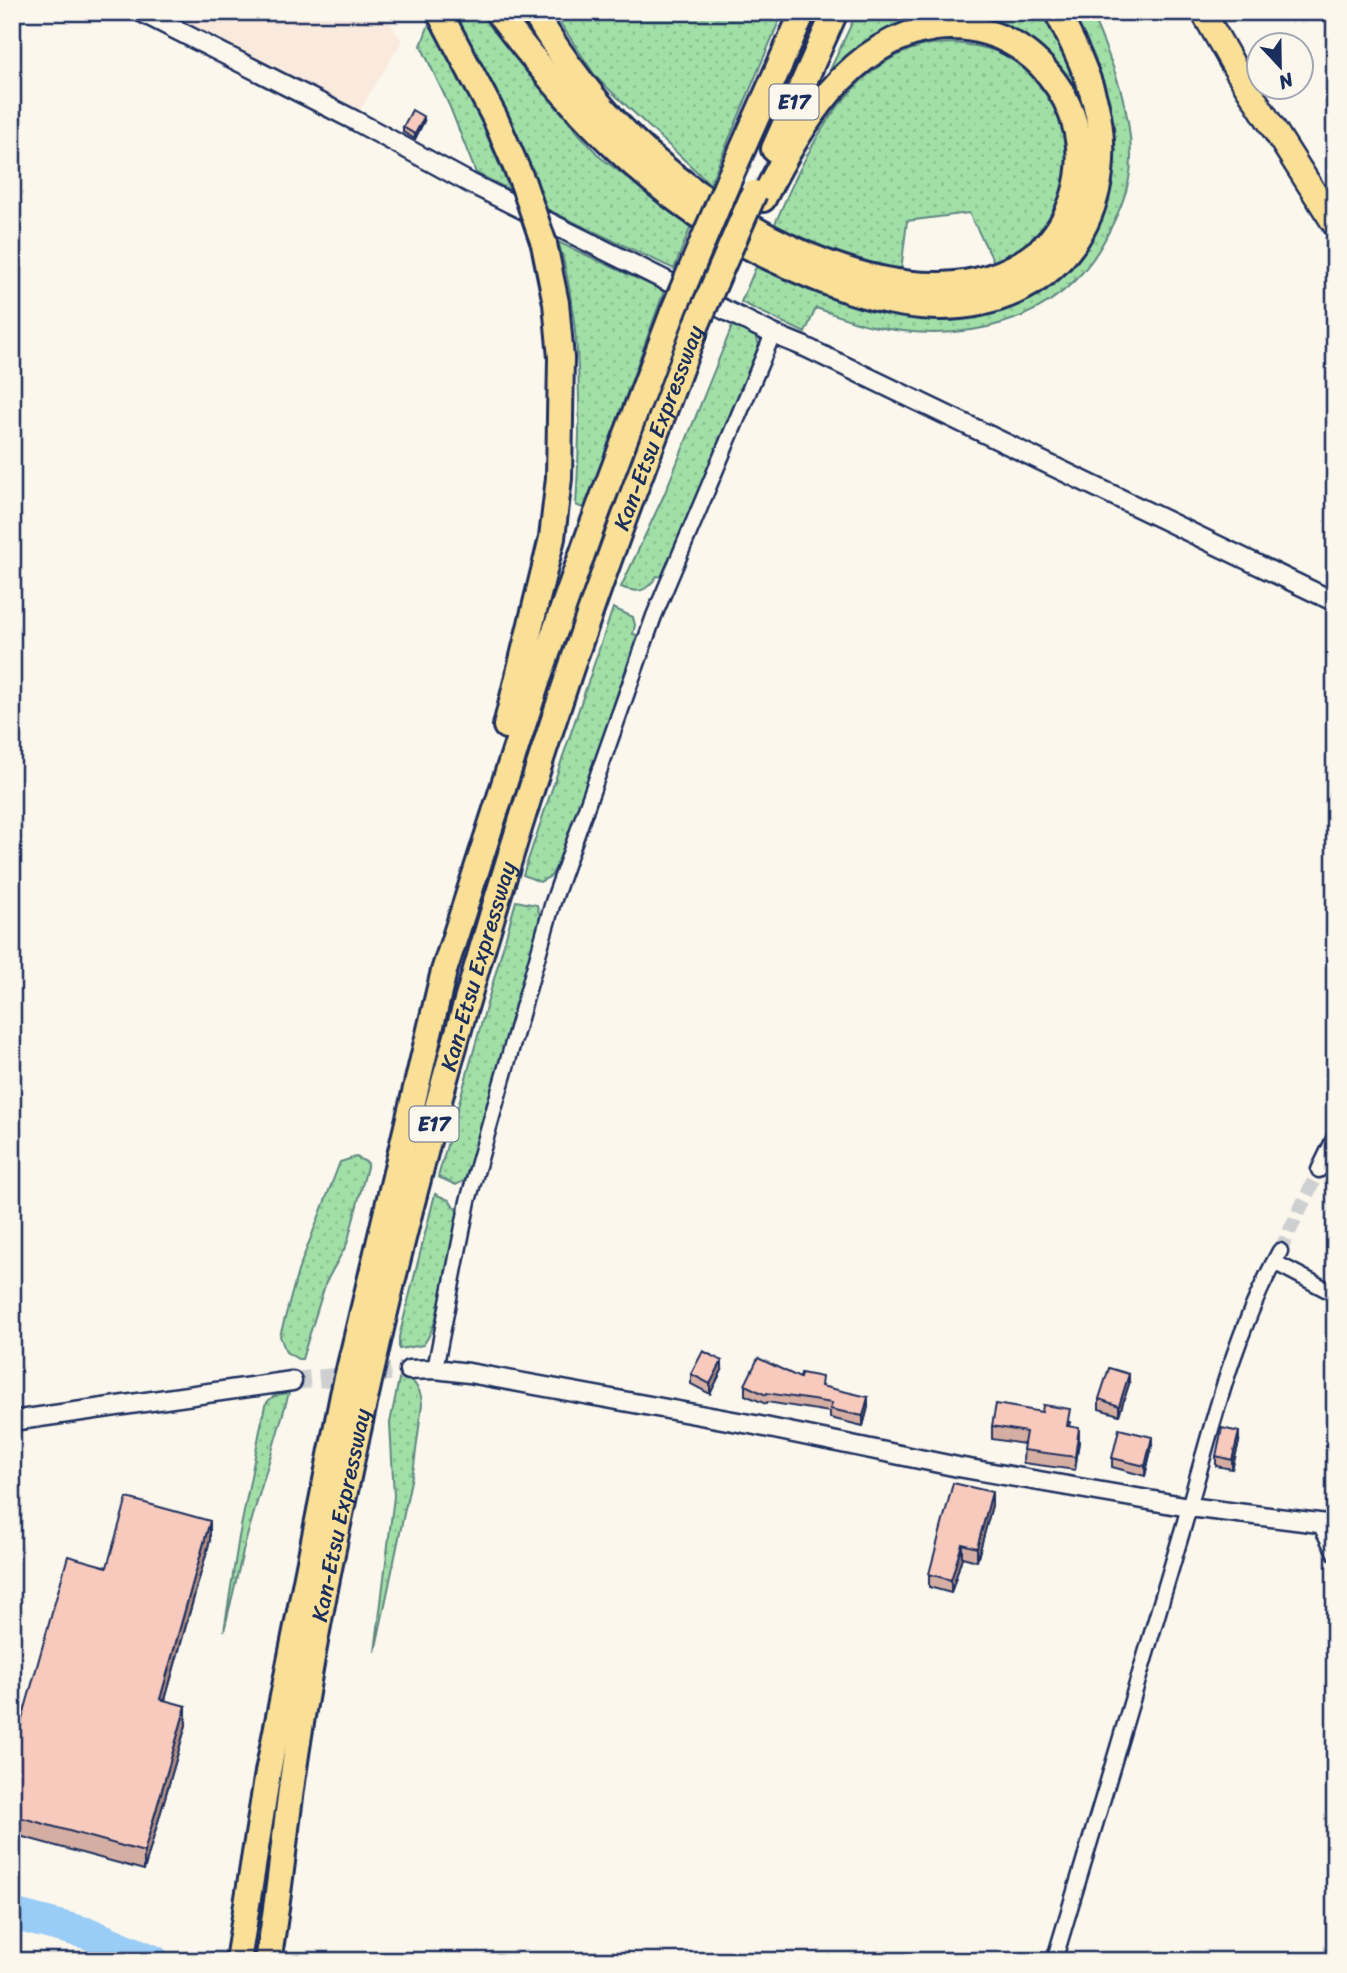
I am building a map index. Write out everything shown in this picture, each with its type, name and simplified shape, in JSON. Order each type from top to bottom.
[{"type":"highway","points":[[439,12],[495,118],[523,183],[544,244],[556,303],[561,358],[559,478],[552,538],[444,971]]},
{"type":"highway","points":[[497,12],[555,86],[586,119],[621,154],[688,209],[765,255],[827,281],[887,300],[943,307],[973,304],[1000,297],[1045,274],[1065,255],[1081,234],[1092,212],[1098,187],[1100,160],[1098,116],[1084,70],[1057,12]]},
{"type":"highway","points":[[534,12],[571,69],[600,105],[666,169],[730,215],[772,238],[803,253],[872,277],[906,284],[954,286],[1003,274],[1024,262],[1042,248],[1070,210],[1080,160],[1078,136],[1063,93],[1049,72],[1032,56],[990,33],[963,28],[936,28],[910,34],[887,45],[839,82],[799,132],[759,196]]},
{"type":"highway","name":"Kan-Etsu Expressway","points":[[240,1950],[268,1772],[343,1395],[444,971],[537,682],[590,529],[673,312],[803,12]]},
{"type":"highway","name":"Kan-Etsu Expressway","points":[[269,1955],[293,1773],[316,1637],[375,1355],[476,971],[559,703],[615,543],[702,326],[835,12]]},
{"type":"highway","points":[[1203,12],[1235,68],[1335,225]]},
{"type":"street","points":[[141,12],[354,120],[470,183],[773,334],[1335,602]]},
{"type":"street","points":[[435,1369],[468,1201],[553,902],[654,616],[773,334]]},
{"type":"street","points":[[1319,1170],[1335,1137]]},
{"type":"street","points":[[1054,1961],[1236,1343],[1277,1256],[1335,1294]]},
{"type":"street","points":[[409,1370],[435,1369],[742,1423],[958,1467],[1189,1507],[1327,1524],[1335,1553]]},
{"type":"street","points":[[12,1421],[292,1381]]},
{"type":"shaded area","points":[[141,12],[383,12],[402,41],[354,120]]},
{"type":"green space","points":[[451,12],[480,12],[600,157],[691,226],[674,269],[546,209],[506,114]]},
{"type":"green space","points":[[553,12],[783,12],[710,184],[596,77]]},
{"type":"green space","points":[[857,12],[1045,12],[1078,81],[1071,84],[1051,59],[1026,42],[968,18],[824,83]]},
{"type":"green space","points":[[1071,12],[1091,12],[1106,48],[1124,103],[1131,160],[1126,192],[1109,232],[1084,270],[1061,293],[1034,310],[1004,322],[972,330],[939,333],[872,326],[816,308],[805,333],[741,302],[756,267],[851,304],[917,318],[1091,237],[1104,207],[1112,166],[1110,122]]},
{"type":"green space","points":[[430,21],[477,112],[510,190],[476,173],[449,105],[421,46]]},
{"type":"green space","points":[[954,43],[990,49],[1010,58],[1030,73],[1046,92],[1058,113],[1065,136],[1067,161],[1064,185],[1042,230],[1020,249],[995,264],[969,213],[907,221],[901,271],[828,250],[774,226],[813,145],[848,94],[870,73],[894,57],[926,45]]},
{"type":"green space","points":[[558,242],[664,291],[585,509],[576,505],[579,428],[577,351],[569,285]]},
{"type":"green space","points":[[733,324],[755,334],[759,345],[662,577],[657,576],[642,590],[621,587],[664,495]]},
{"type":"green space","points":[[613,608],[633,617],[633,634],[637,635],[560,867],[556,867],[551,876],[540,882],[523,875]]},
{"type":"green space","points":[[516,901],[537,905],[540,917],[538,925],[541,927],[469,1178],[456,1185],[438,1177]]},
{"type":"green space","points":[[356,1157],[368,1163],[347,1244],[326,1282],[302,1359],[298,1359],[286,1352],[280,1336],[298,1271],[340,1162]]},
{"type":"green space","points":[[435,1194],[449,1200],[459,1214],[446,1283],[436,1319],[423,1345],[399,1349],[399,1337]]},
{"type":"green space","points":[[399,1379],[410,1379],[413,1382],[420,1393],[422,1404],[414,1466],[375,1652],[394,1496],[390,1423]]},
{"type":"green space","points":[[289,1393],[245,1543],[224,1631],[265,1405],[275,1396]]},
{"type":"building","points":[[412,110],[424,117],[415,134],[403,127]]},
{"type":"building","points":[[703,1351],[722,1361],[710,1384],[691,1374]]},
{"type":"building","points":[[758,1358],[800,1378],[801,1373],[822,1377],[821,1386],[868,1397],[863,1416],[830,1409],[832,1403],[767,1393],[766,1395],[745,1385]]},
{"type":"building","points":[[1109,1368],[1129,1374],[1119,1406],[1099,1399]]},
{"type":"building","points":[[996,1404],[1042,1412],[1043,1405],[1070,1409],[1067,1426],[1079,1428],[1075,1457],[1023,1450],[1026,1432],[992,1426]]},
{"type":"building","points":[[1222,1428],[1239,1432],[1232,1460],[1216,1456]]},
{"type":"building","points":[[1119,1429],[1152,1437],[1145,1466],[1112,1458]]},
{"type":"building","points":[[953,1483],[992,1492],[977,1548],[962,1544],[951,1580],[929,1574]]},
{"type":"building","points":[[127,1498],[210,1521],[160,1699],[186,1706],[144,1852],[12,1815],[12,1736],[17,1737],[68,1556],[107,1567]]},
{"type":"waterway","points":[[12,1914],[90,1934],[154,1961]]},
{"type":"tunnel","points":[[1280,1251],[1319,1170]]},
{"type":"tunnel","points":[[292,1381],[409,1370]]}]
